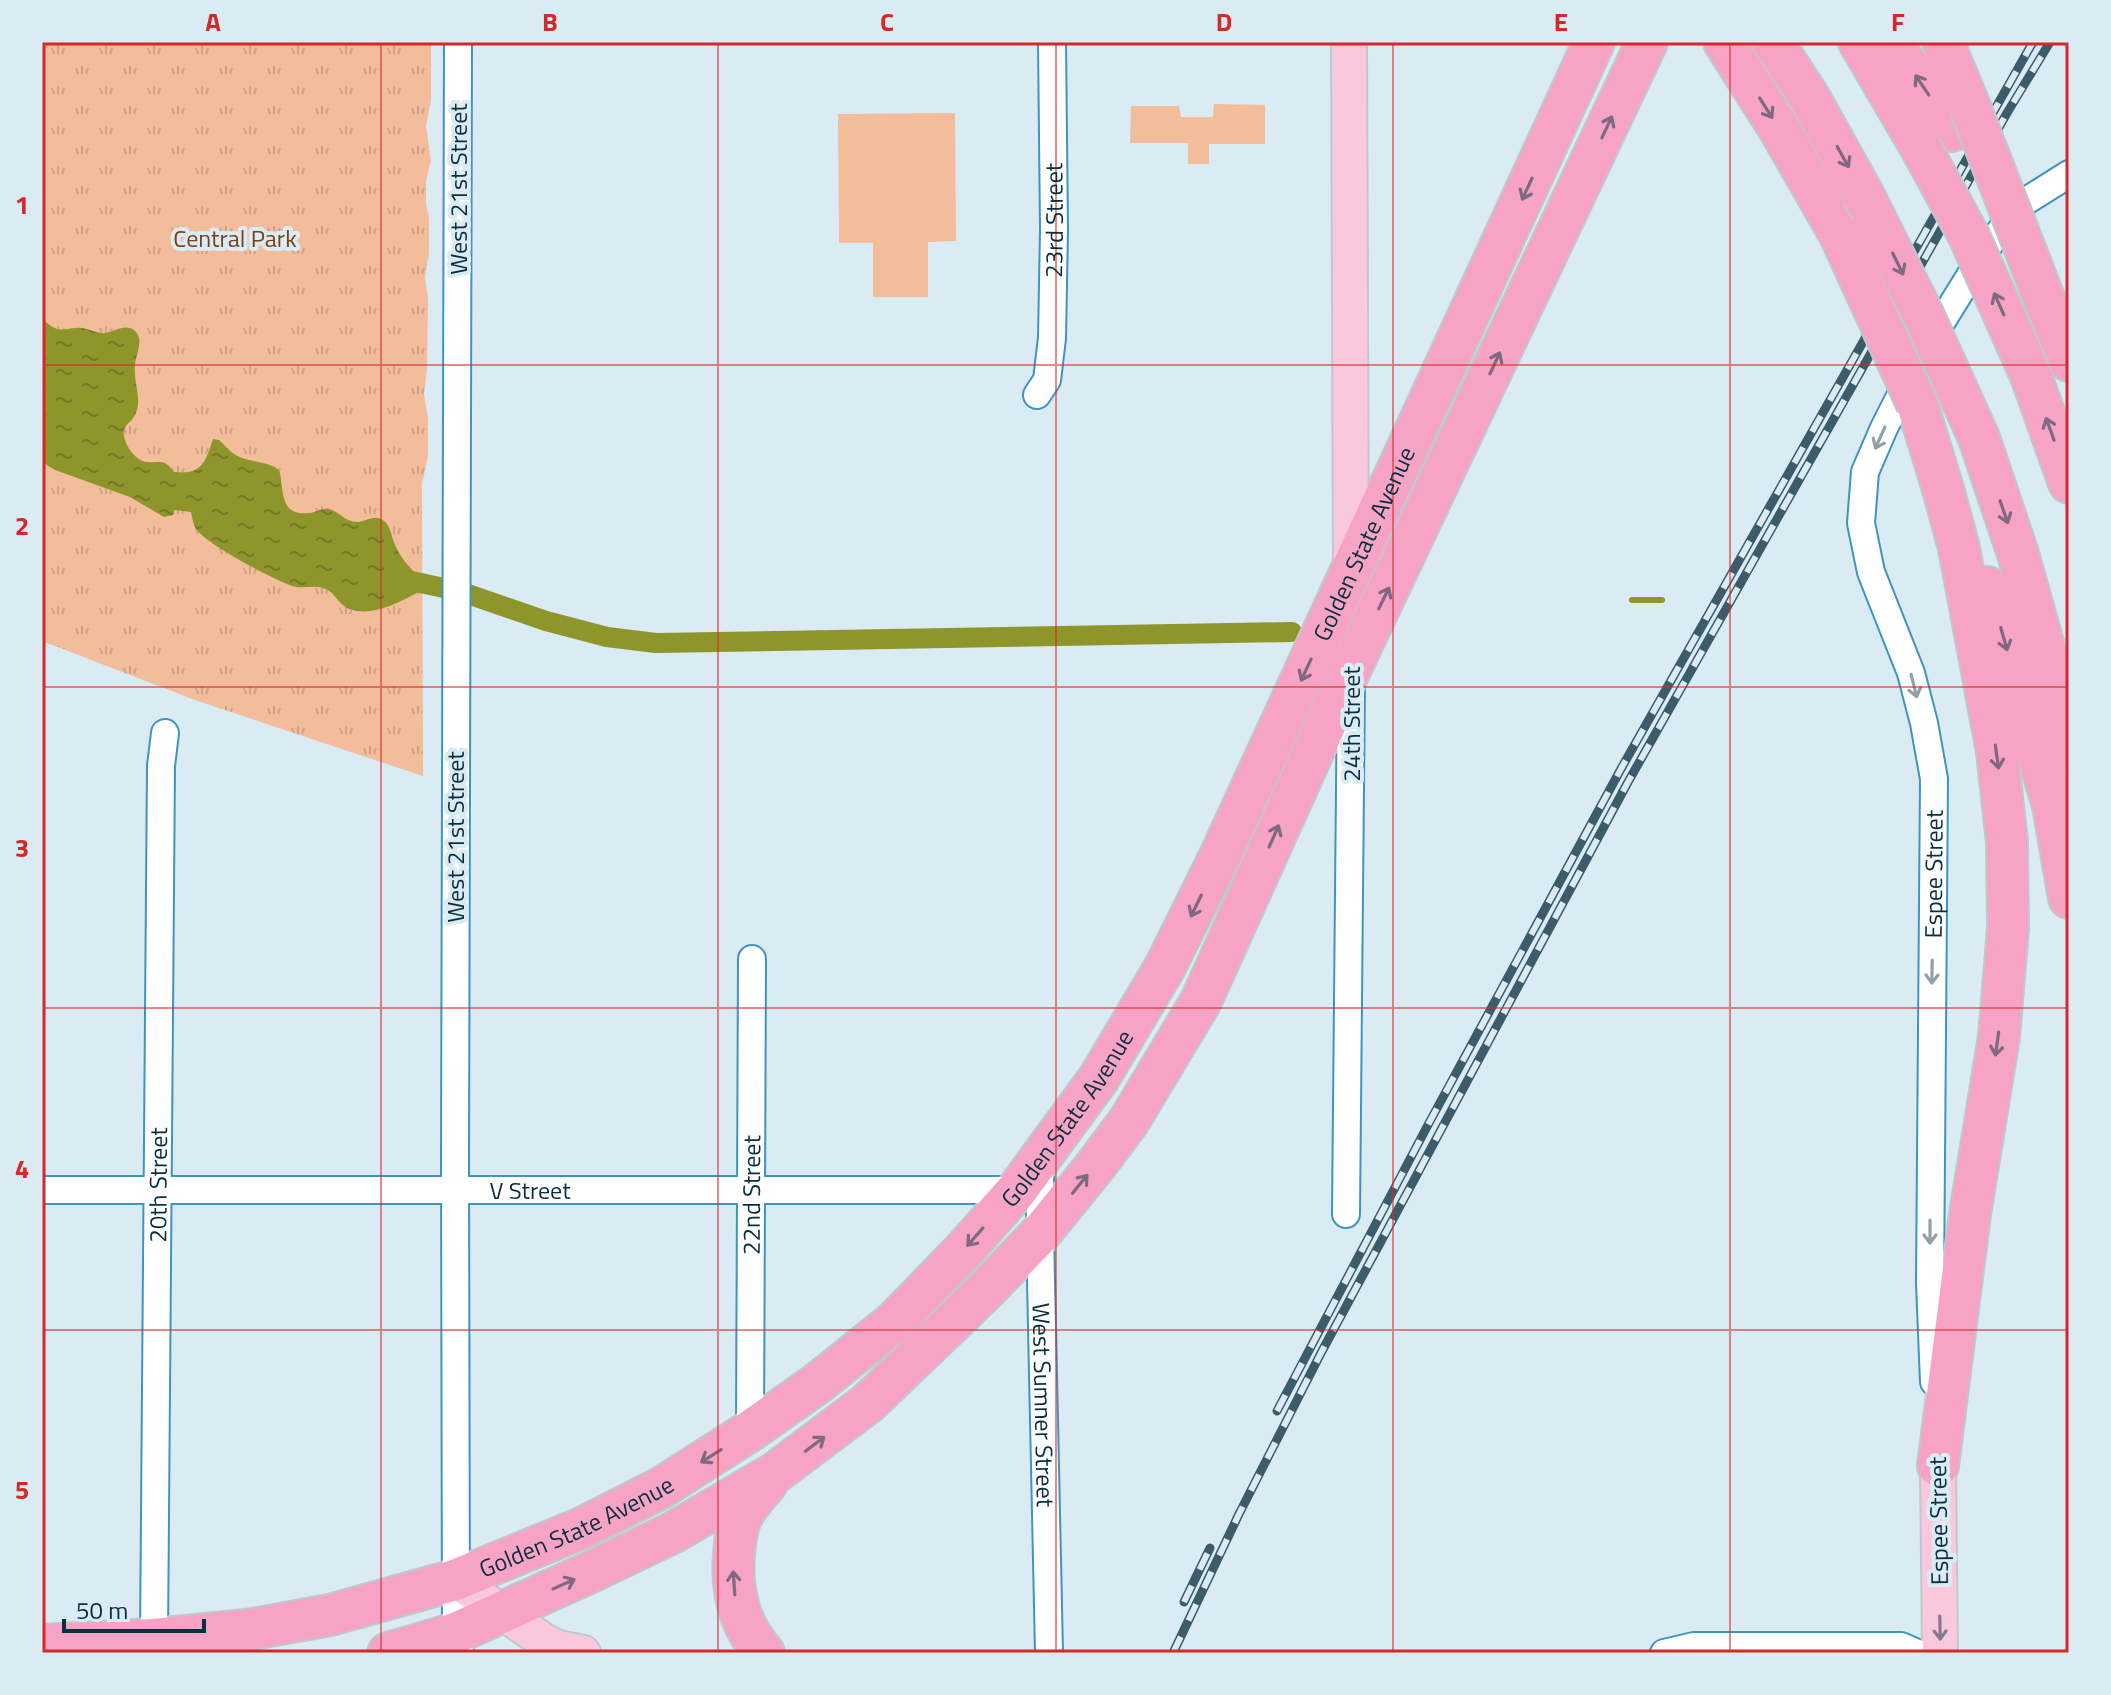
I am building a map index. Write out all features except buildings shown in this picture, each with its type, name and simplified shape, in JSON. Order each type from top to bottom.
[{"type":"highway","name":"Golden State Avenue","points":[[42,1645],[247,1630],[330,1615],[455,1580],[582,1528],[648,1495],[750,1431],[818,1383],[894,1322],[963,1251],[1017,1190],[1099,1078],[1165,967],[1351,574],[1594,42]]},
{"type":"highway","name":"Golden State Avenue","points":[[388,1653],[458,1643],[501,1613],[674,1532],[775,1473],[868,1403],[987,1289],[1040,1234],[1129,1121],[1201,1001],[1351,668],[1647,42]]},
{"type":"highway","points":[[1724,42],[1781,132],[1840,235],[1917,404],[1999,623],[2053,806],[2069,898]]},
{"type":"highway","points":[[1773,42],[1809,97],[1863,194],[1923,314],[1979,438],[2018,554],[2069,753]]},
{"type":"highway","points":[[1859,42],[1948,128]]},
{"type":"highway","points":[[1888,42],[1911,69],[1948,128],[2037,280],[2069,361]]},
{"type":"highway","points":[[1943,42],[1948,128],[1969,236],[2031,376],[2069,483]]},
{"type":"highway","points":[[1938,1466],[1970,1214],[1999,1037],[2008,928],[2007,842],[1997,752],[1948,487]]},
{"type":"highway","points":[[764,1653],[739,1613],[733,1587],[733,1565],[736,1533],[741,1518],[775,1473]]},
{"type":"main road","name":"24th Street","points":[[1349,42],[1351,668]]},
{"type":"main road","name":"Espee Street","points":[[1938,1466],[1940,1653]]},
{"type":"main road","points":[[455,1580],[558,1648],[583,1653]]},
{"type":"street","name":"West 21st Street","points":[[458,42],[455,1190],[455,1580],[458,1643]]},
{"type":"street","name":"23rd Street","points":[[1037,395],[1047,380],[1052,338],[1052,42]]},
{"type":"street","name":"Espee Street","points":[[1938,1466],[1930,1283],[1934,779],[1911,673],[1871,572],[1861,523],[1865,472],[1921,355],[1991,242],[2026,201],[2069,174]]},
{"type":"street","name":"24th Street","points":[[1346,1214],[1351,668]]},
{"type":"street","name":"20th Street","points":[[154,1639],[161,766],[165,733]]},
{"type":"street","name":"22nd Street","points":[[750,1431],[752,959]]},
{"type":"street","name":"West Sumner Street","points":[[1040,1157],[1049,1653]]},
{"type":"street","name":"V Street","points":[[42,1190],[1017,1190]]},
{"type":"street","points":[[1664,1653],[1694,1646],[1901,1646],[1917,1653]]},
{"type":"green space","name":"Central Park","points":[[42,42],[431,42],[431,100],[426,126],[431,161],[426,181],[429,253],[425,277],[428,299],[424,394],[428,456],[422,484],[423,776],[195,700],[42,641]]},
{"type":"green space","points":[[1214,104],[1265,105],[1265,144],[1209,144],[1209,164],[1188,164],[1188,143],[1130,143],[1131,106],[1179,106],[1181,117],[1213,117]]},
{"type":"green space","points":[[955,113],[956,241],[928,242],[928,297],[873,297],[873,243],[839,243],[838,114]]},
{"type":"water","points":[[42,318],[57,329],[82,328],[106,333],[128,328],[138,335],[135,372],[138,403],[135,415],[124,432],[129,449],[139,459],[165,463],[174,472],[191,471],[205,461],[213,439],[219,440],[239,457],[279,470],[285,500],[292,511],[310,513],[329,509],[353,522],[375,518],[384,521],[402,557],[422,580],[422,590],[383,608],[366,611],[351,609],[341,604],[328,590],[292,586],[226,552],[202,536],[193,523],[191,512],[174,510],[173,515],[164,517],[130,497],[55,470],[42,462]]},
{"type":"waterway","points":[[398,578],[462,592],[546,621],[607,637],[656,643],[1292,632]]},
{"type":"waterway","points":[[1632,600],[1662,600]]},
{"type":"railway","points":[[1277,1411],[1622,767],[2033,42]]},
{"type":"railway","points":[[1173,1653],[1321,1353],[1628,782],[2050,42]]},
{"type":"railway","points":[[1184,1602],[1210,1548]]}]
